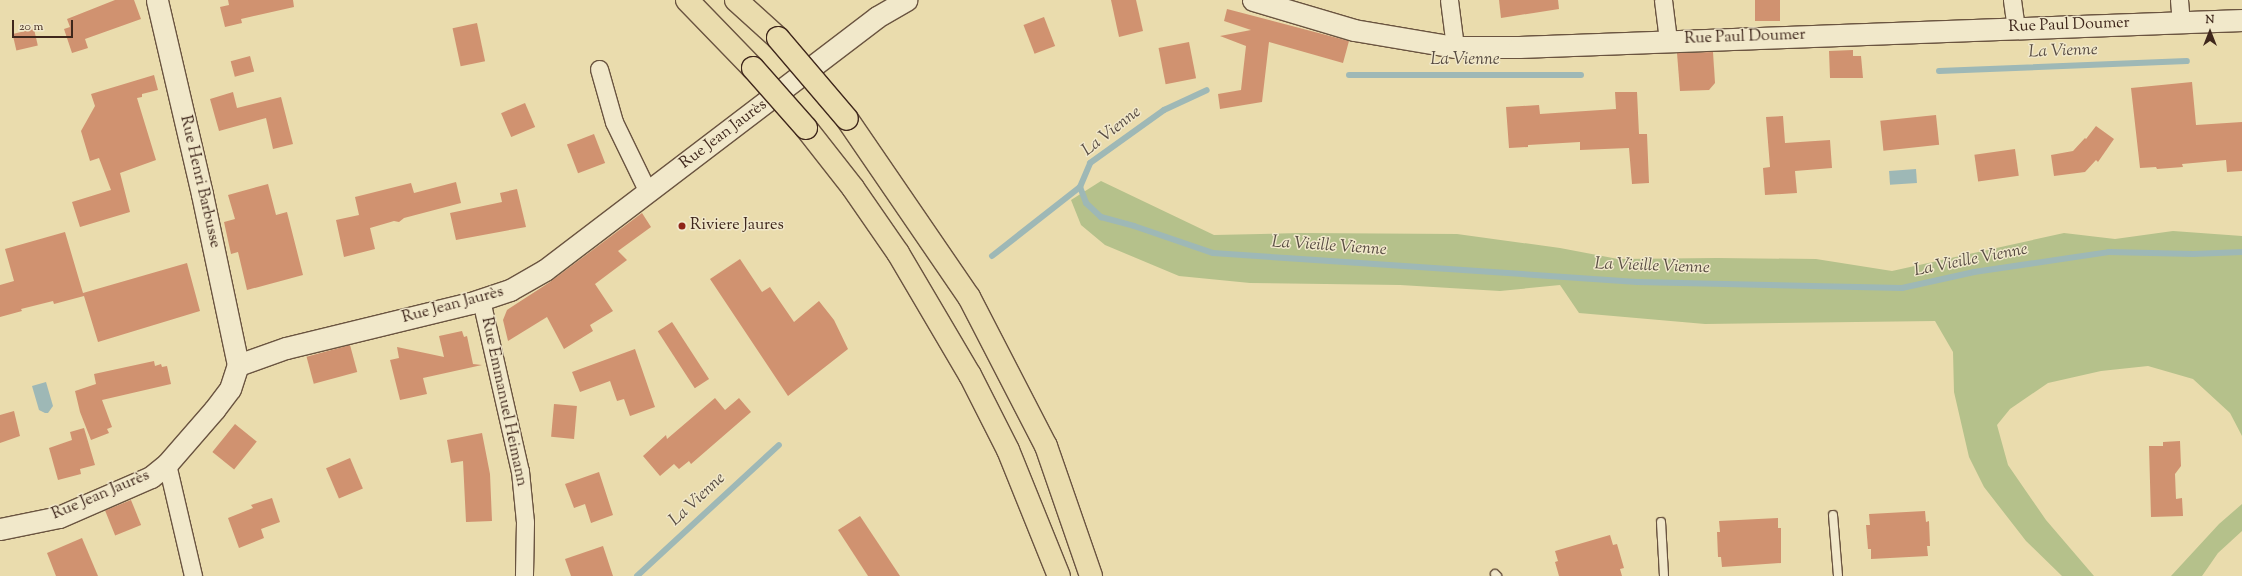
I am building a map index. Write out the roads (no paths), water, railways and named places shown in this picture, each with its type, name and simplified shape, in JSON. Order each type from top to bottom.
[{"type":"highway","points":[[686,0],[753,68],[806,128],[853,188],[898,253],[970,375],[1008,450],[1059,576]]},
{"type":"highway","points":[[736,0],[778,38],[847,119],[969,297],[1046,446],[1091,576]]},
{"type":"street","name":"Rue Henri Barbusse","points":[[157,0],[202,194],[238,365]]},
{"type":"street","name":"Rue Jean Jaurès","points":[[0,529],[59,517],[151,477],[167,464],[230,389],[238,365],[286,348],[481,300],[510,290],[545,270],[877,17],[906,0]]},
{"type":"street","name":"Rue Paul Doumer","points":[[1254,0],[1354,30],[1455,47],[1520,47],[1668,40],[2242,20]]},
{"type":"street","points":[[1449,0],[1455,47]]},
{"type":"street","points":[[1663,0],[1668,40]]},
{"type":"street","points":[[2012,0],[2016,29]]},
{"type":"street","points":[[2179,0],[2181,22]]},
{"type":"street","points":[[599,69],[614,122],[648,192]]},
{"type":"street","name":"Rue Emmanuel Heimann","points":[[481,300],[520,471],[524,522],[524,576]]},
{"type":"street","points":[[167,464],[193,576]]},
{"type":"lane","points":[[1833,515],[1838,576]]},
{"type":"lane","points":[[1661,522],[1664,576]]},
{"type":"water","points":[[1916,169],[1917,183],[1890,185],[1889,171]]},
{"type":"water","points":[[46,382],[53,406],[48,413],[39,410],[32,386]]},
{"type":"waterway","name":"La Vienne","points":[[1939,71],[2187,61]]},
{"type":"waterway","name":"La Vienne","points":[[1349,75],[1581,75]]},
{"type":"waterway","name":"La Vienne","points":[[992,256],[1080,187],[1090,163],[1164,110],[1207,90]]},
{"type":"waterway","name":"La Vieille Vienne","points":[[1080,187],[1086,203],[1101,217],[1134,226],[1213,253],[1637,282],[1902,288],[1974,272],[2109,252],[2193,254],[2242,252]]},
{"type":"waterway","name":"La Vienne","points":[[637,576],[779,445]]},
{"type":"place","name":"Riviere Jaures","points":[[682,226]]}]
